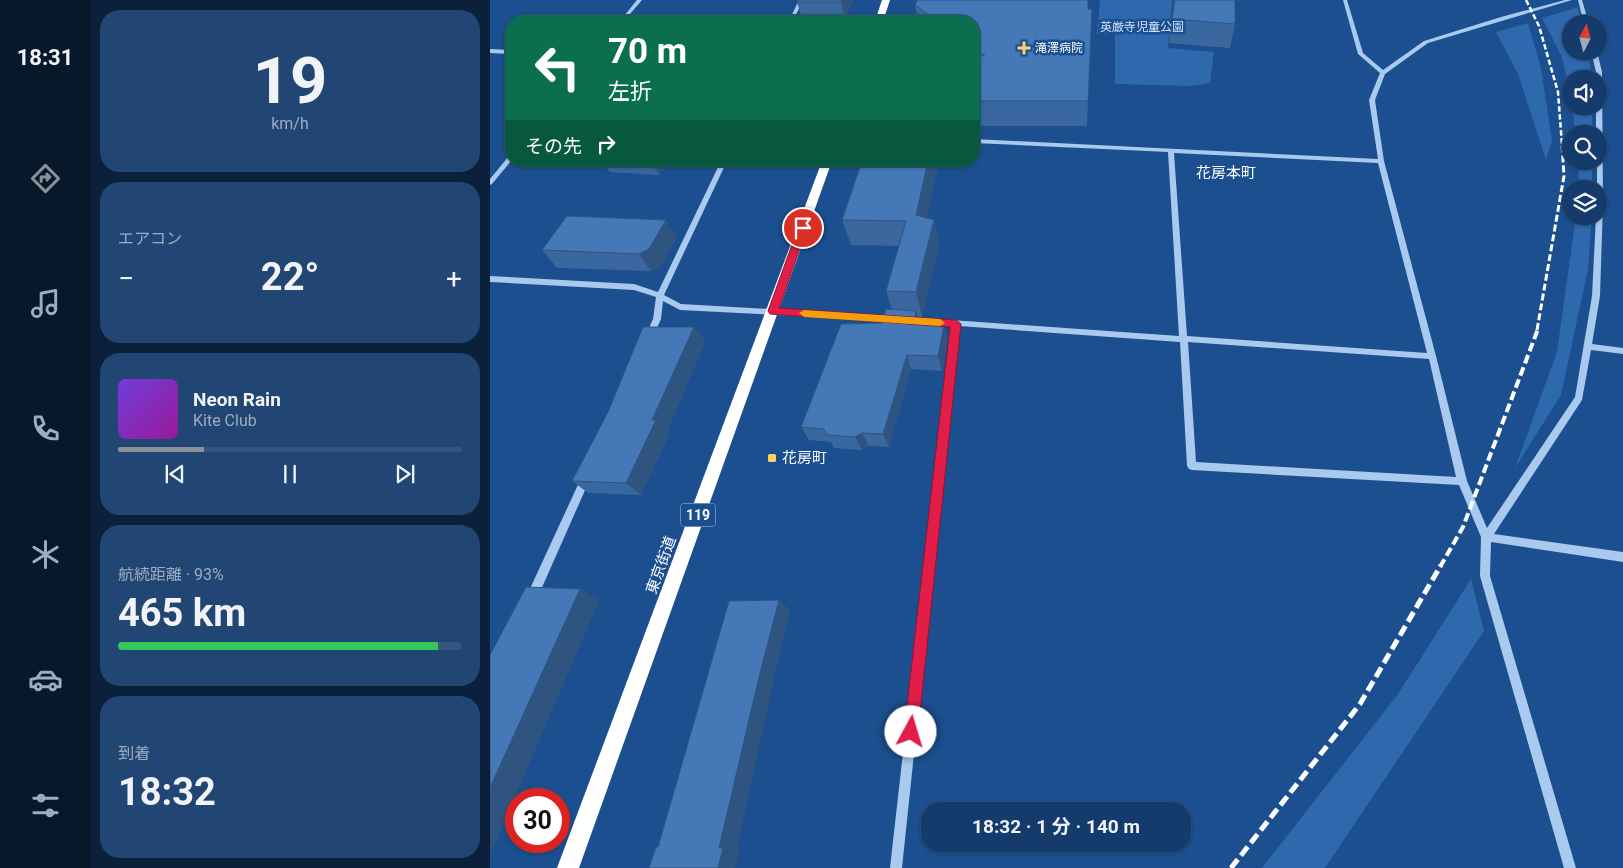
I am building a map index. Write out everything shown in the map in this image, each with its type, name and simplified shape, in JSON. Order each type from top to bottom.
[{"type":"highway","points":[[880,15],[886,0]]},
{"type":"highway","name":"東京街道","points":[[568,868],[825,167]]},
{"type":"street","points":[[627,15],[640,0]]},
{"type":"street","points":[[794,15],[801,0]]},
{"type":"street","points":[[1345,0],[1361,54],[1383,73]]},
{"type":"street","points":[[1570,0],[1426,42],[1383,73],[1372,100],[1381,161],[1432,356],[1462,481],[1486,537],[1485,576],[1570,868]]},
{"type":"street","points":[[1580,0],[1584,15]]},
{"type":"street","points":[[490,51],[505,52]]},
{"type":"street","points":[[1486,537],[1578,398],[1596,296],[1600,203],[1599,72],[1596,60]]},
{"type":"street","points":[[980,141],[1381,161]]},
{"type":"street","points":[[1170,151],[1192,466],[1462,481]]},
{"type":"street","points":[[490,183],[505,164]]},
{"type":"street","points":[[645,345],[657,318],[660,296],[721,167]]},
{"type":"street","points":[[490,279],[634,287],[660,296],[680,306],[1184,338],[1432,356]]},
{"type":"street","points":[[896,868],[956,324]]},
{"type":"street","points":[[1587,346],[1623,351]]},
{"type":"street","points":[[529,604],[589,471]]},
{"type":"street","points":[[1486,537],[1623,558]]},
{"type":"green space","name":"英厳寺児童公園","points":[[1100,0],[1172,0],[1168,48],[1214,52],[1210,83],[1190,86],[1115,84],[1115,34],[1097,34]]},
{"type":"green space","points":[[1578,7],[1579,15],[1562,15],[1562,57],[1542,18]]},
{"type":"green space","points":[[1528,23],[1541,68],[1552,141],[1546,160],[1518,74],[1496,32]]},
{"type":"green space","points":[[1563,60],[1589,60],[1591,70],[1565,70]]},
{"type":"green space","points":[[1574,115],[1592,115],[1592,125],[1574,125]]},
{"type":"green space","points":[[1578,170],[1592,170],[1592,180],[1579,180]]},
{"type":"green space","points":[[1575,225],[1591,225],[1588,269],[1561,395],[1515,468],[1557,352]]},
{"type":"green space","points":[[1471,579],[1484,631],[1325,868],[1262,868],[1398,694]]},
{"type":"building","points":[[798,0],[842,0],[841,2],[797,2]]},
{"type":"building","points":[[917,0],[1088,0],[1088,9],[1092,9],[1088,101],[980,101],[980,56],[985,56],[980,52],[980,15],[929,15],[915,5]]},
{"type":"building","points":[[1175,0],[1235,0],[1235,24],[1172,19]]},
{"type":"building","points":[[860,167],[927,167],[916,215],[934,220],[916,292],[886,291],[906,221],[842,220]]},
{"type":"building","points":[[567,216],[666,220],[649,249],[639,254],[542,250]]},
{"type":"building","points":[[886,309],[916,311],[913,324],[944,326],[938,356],[907,355],[883,434],[862,433],[855,437],[827,435],[824,429],[801,427],[841,324],[882,323]]},
{"type":"building","points":[[643,327],[694,327],[652,420],[656,420],[626,483],[572,481],[608,412]]},
{"type":"building","points":[[526,587],[580,589],[490,788],[490,655]]},
{"type":"building","points":[[779,600],[719,848],[723,848],[718,868],[649,868],[656,847],[658,847],[729,601]]},
{"type":"railway","points":[[1526,0],[1539,26],[1558,92],[1562,145]]},
{"type":"railway","points":[[1537,330],[1564,170]]},
{"type":"railway","points":[[1440,567],[1463,527],[1538,329]]},
{"type":"railway","points":[[1231,868],[1360,704],[1441,565]]},
{"type":"slow traffic","points":[[804,313],[940,323]]},
{"type":"place","name":"滝澤病院","points":[[1024,48]]},
{"type":"place","name":"花房町","points":[[772,458]]},
{"type":"district","name":"花房本町","points":[[1226,173]]},
{"type":"route","points":[[803,228],[773,311],[956,324],[911,732]]}]
